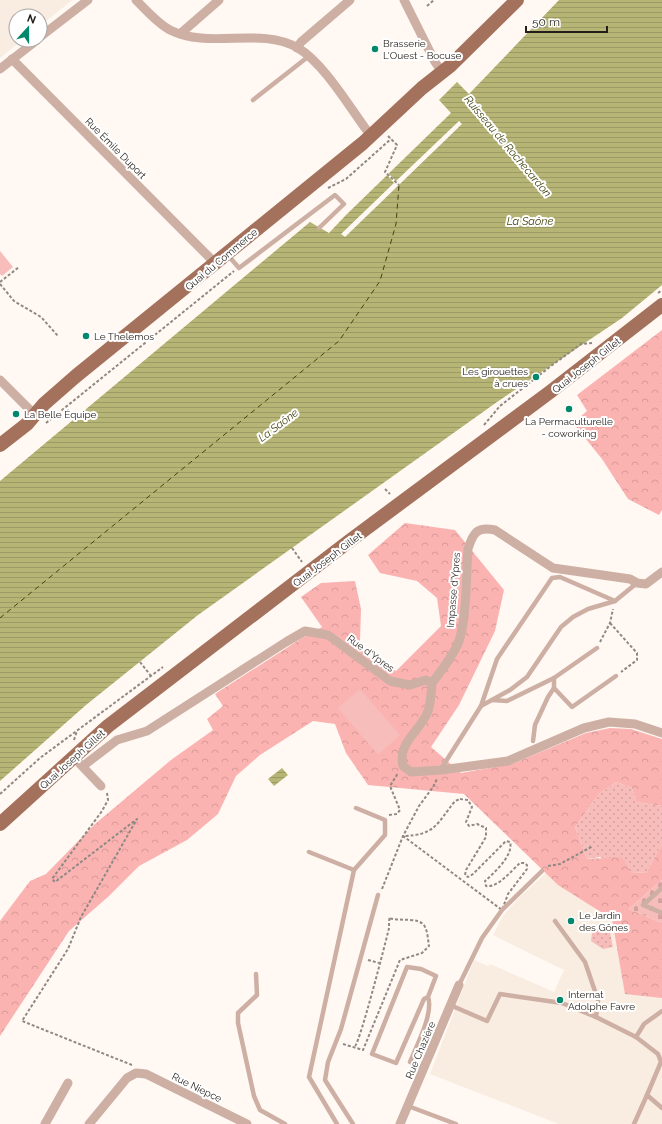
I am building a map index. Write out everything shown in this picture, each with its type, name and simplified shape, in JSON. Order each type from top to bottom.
[{"type":"main road","name":"Quai du Commerce","points":[[0,445],[27,424],[39,420],[44,404],[76,376],[371,136],[442,72],[517,0]]},
{"type":"main road","name":"Quai Joseph Gillet","points":[[0,824],[108,726],[348,542],[550,392],[662,305]]},
{"type":"street","points":[[48,32],[88,0]]},
{"type":"street","points":[[136,0],[159,23],[180,34],[207,39],[270,39],[297,48],[316,62],[371,136]]},
{"type":"street","points":[[180,34],[219,0]]},
{"type":"street","points":[[297,48],[301,42],[350,0]]},
{"type":"street","points":[[404,0],[435,62],[442,72]]},
{"type":"street","points":[[0,69],[26,48]]},
{"type":"street","name":"Rue Émile Duport","points":[[12,59],[215,263]]},
{"type":"street","points":[[0,380],[39,420]]},
{"type":"street","name":"Impasse d'Ypres","points":[[432,683],[452,656],[459,641],[462,626],[468,549],[471,538],[477,530],[485,528],[495,530],[553,568],[630,579],[637,583]]},
{"type":"street","points":[[637,583],[646,584],[662,572]]},
{"type":"street","name":"Rue d'Ypres","points":[[76,756],[117,740],[147,731],[241,670],[305,631],[328,635],[390,681],[410,685],[426,680],[432,683]]},
{"type":"street","points":[[432,683],[428,711],[406,745],[401,756],[403,766],[411,772],[441,770],[508,761],[584,728],[609,722],[635,724],[662,733]]},
{"type":"street","points":[[76,756],[101,786]]},
{"type":"street","name":"Rue Chazière","points":[[400,1124],[459,985]]},
{"type":"street","name":"Rue Niepce","points":[[89,1124],[127,1078],[136,1073],[146,1074],[247,1124]]},
{"type":"street","points":[[45,1124],[68,1083]]},
{"type":"lane","points":[[253,100],[309,56]]},
{"type":"lane","points":[[227,254],[239,268],[335,195],[344,204],[320,228]]},
{"type":"lane","points":[[441,770],[481,706],[497,660],[552,578],[560,577],[615,601]]},
{"type":"lane","points":[[481,706],[510,690],[527,677],[561,628],[573,617],[588,609],[615,601],[637,583]]},
{"type":"lane","points":[[492,700],[507,701],[554,678],[597,648]]},
{"type":"lane","points":[[554,688],[572,707],[616,676]]},
{"type":"lane","points":[[533,741],[535,725],[548,697],[554,688],[554,678]]},
{"type":"lane","points":[[337,1124],[309,1077],[354,870],[385,835],[385,820],[356,808]]},
{"type":"lane","points":[[309,852],[354,870]]},
{"type":"lane","points":[[459,985],[482,938],[502,910],[542,871]]},
{"type":"lane","points":[[662,888],[643,904],[662,913]]},
{"type":"lane","points":[[354,1124],[325,1080],[328,1062],[342,1029],[378,895]]},
{"type":"lane","points":[[555,921],[586,962],[598,1000],[596,1017]]},
{"type":"lane","points":[[424,1068],[410,1062],[425,1026],[429,1001],[428,997],[436,976],[421,969],[407,967],[372,1054],[396,1063],[424,999],[428,997]]},
{"type":"lane","points":[[256,974],[257,995],[238,1013],[238,1023],[250,1077],[260,1110],[285,1124]]},
{"type":"lane","points":[[450,1005],[488,1021],[500,994],[562,1003],[596,1017],[636,1037],[658,1054],[661,1062],[634,1124]]},
{"type":"lane","points":[[636,1037],[644,1024],[662,1010]]},
{"type":"lane","points":[[647,1095],[662,1108]]},
{"type":"lane","points":[[408,1106],[456,1124]]},
{"type":"path","points":[[427,6],[434,0]]},
{"type":"path","points":[[388,136],[397,145],[385,172],[399,185]]},
{"type":"path","points":[[1,282],[19,267]]},
{"type":"path","points":[[0,277],[1,282],[14,301],[41,317],[58,336]]},
{"type":"path","points":[[39,420],[227,277]]},
{"type":"path","points":[[385,488],[390,494]]},
{"type":"path","points":[[292,548],[302,562]]},
{"type":"path","points":[[597,648],[610,623],[615,601]]},
{"type":"path","points":[[610,623],[636,653],[637,660],[616,676]]},
{"type":"path","points":[[140,662],[151,676]]},
{"type":"path","points":[[76,756],[77,731]]},
{"type":"path","points":[[378,895],[386,882],[403,836],[418,806],[433,787],[441,770]]},
{"type":"path","points":[[385,820],[390,814],[397,814],[400,810],[390,786],[398,773]]},
{"type":"path","points":[[460,799],[468,800],[472,806],[466,822],[469,826],[477,824],[486,828],[486,837],[466,870],[465,876],[468,877],[473,874],[506,841],[510,842],[510,849],[500,868],[485,881],[486,886],[490,887],[499,882],[520,863],[527,865],[527,869],[508,894],[502,910],[403,836],[418,836],[430,832],[455,801],[460,799]]},
{"type":"path","points":[[108,800],[102,811],[52,879],[55,882],[137,819],[81,917],[68,949],[22,1021],[131,1064]]},
{"type":"path","points":[[542,871],[548,866],[560,864],[593,846]]},
{"type":"path","points":[[354,1047],[357,1046],[380,963],[389,928],[390,917],[395,921],[413,920],[420,922],[425,927],[429,946]]},
{"type":"path","points":[[361,958],[380,963]]},
{"type":"path","points":[[345,1044],[362,1050]]},
{"type":"shaded area","points":[[0,0],[72,0],[48,20],[48,8],[8,8],[8,48],[12,48],[0,58]]},
{"type":"shaded area","name":"Internat Adolphe Favre","points":[[548,871],[662,923],[662,1124],[559,1124],[430,1074],[474,960],[488,966],[490,964],[554,992],[564,970],[493,935],[503,916],[518,899]]},
{"type":"green space","points":[[0,251],[13,267],[2,276],[0,274]]},
{"type":"green space","points":[[662,330],[662,510],[659,515],[628,499],[602,459],[573,423],[587,411],[577,395]]},
{"type":"green space","points":[[405,523],[455,530],[504,590],[495,631],[459,705],[431,747],[461,773],[512,764],[586,733],[610,728],[631,729],[662,739],[662,806],[636,802],[632,788],[616,782],[600,793],[575,827],[587,859],[622,857],[630,872],[646,873],[662,844],[662,880],[629,909],[662,923],[662,998],[625,994],[612,919],[558,885],[464,794],[368,785],[346,753],[335,724],[313,721],[260,755],[236,776],[218,814],[187,840],[139,866],[109,896],[69,931],[0,1036],[0,921],[30,881],[46,874],[95,824],[171,760],[213,730],[207,719],[223,706],[215,694],[302,638],[322,627],[301,597],[321,583],[355,581],[361,609],[360,641],[367,657],[396,671],[441,626],[437,598],[417,581],[380,573],[368,555]]},
{"type":"green space","points":[[360,689],[400,735],[378,755],[338,708]]},
{"type":"green space","points":[[616,782],[632,788],[636,802],[662,806],[662,844],[646,873],[630,872],[600,857],[587,859],[575,827],[600,793]]},
{"type":"green space","points":[[662,880],[662,923],[629,909]]},
{"type":"green space","points":[[599,923],[609,928],[613,947],[603,949],[591,941],[592,933]]},
{"type":"water","name":"La Saône","points":[[559,0],[662,0],[662,285],[622,318],[497,402],[198,615],[86,705],[0,781],[0,481],[310,222],[329,233],[451,113],[439,100],[457,82],[469,94]]},
{"type":"water","points":[[282,768],[288,775],[274,786],[268,779]]},
{"type":"pier","points":[[459,121],[462,124],[345,237],[341,234],[394,183],[386,174],[387,172],[396,181]]},
{"type":"ferry route","points":[[0,618],[339,341],[380,281],[396,224],[399,185]]},
{"type":"place","name":"Brasserie L'Ouest - Bocuse","points":[[375,49]]},
{"type":"place","name":"Le Thelemos","points":[[86,336]]},
{"type":"place","name":"Les girouettes à crues","points":[[536,377]]},
{"type":"place","name":"La Permaculturelle - coworking","points":[[569,409]]},
{"type":"place","name":"La Belle Équipe","points":[[16,414]]},
{"type":"place","name":"Le Jardin des Gônes","points":[[571,921]]},
{"type":"place","name":"Internat Adolphe Favre","points":[[560,1000]]},
{"type":"water label","name":"Ruisseau de Rochecardon","points":[[508,146]]}]
